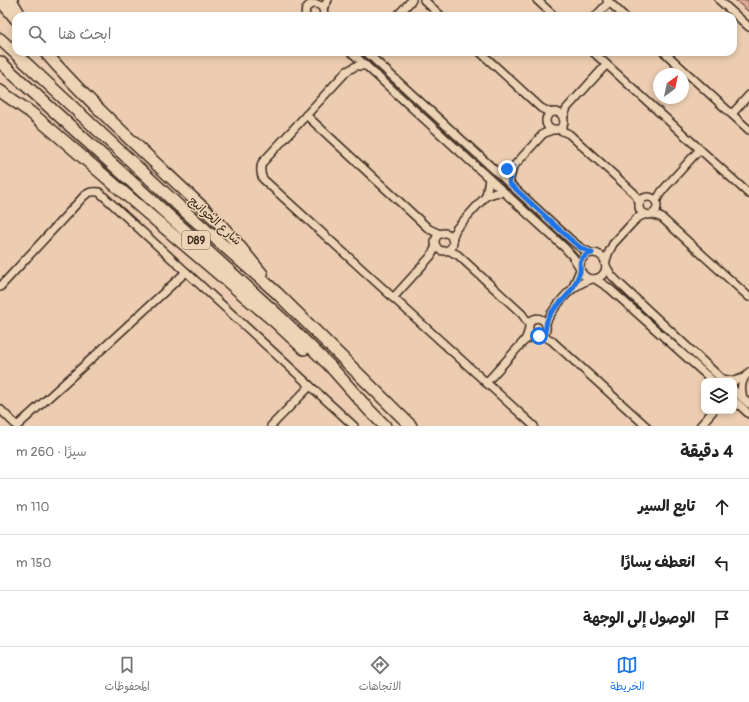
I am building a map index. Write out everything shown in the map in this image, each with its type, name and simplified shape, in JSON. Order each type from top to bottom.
[{"type":"highway","points":[[0,0],[12,14]]},
{"type":"highway","points":[[11,0],[18,12]]},
{"type":"highway","points":[[0,7],[12,20]]},
{"type":"highway","name":"شارع الخوانيج","points":[[0,39],[12,50]]},
{"type":"highway","name":"شارع الخوانيج","points":[[18,56],[175,203],[277,293],[411,426]]},
{"type":"highway","points":[[48,56],[63,73],[108,118],[220,224],[250,258],[277,293]]},
{"type":"highway","name":"D89","points":[[0,62],[280,316],[331,367],[364,405],[385,426]]},
{"type":"highway","points":[[0,91],[30,112],[55,133],[274,321],[304,349],[331,367]]},
{"type":"street","points":[[323,11],[328,0]]},
{"type":"street","points":[[401,12],[412,0]]},
{"type":"street","points":[[424,0],[437,12]]},
{"type":"street","points":[[537,0],[550,12]]},
{"type":"street","points":[[719,0],[732,12]]},
{"type":"street","points":[[305,12],[308,5],[316,1],[320,4],[323,11]]},
{"type":"street","points":[[599,12],[608,1],[620,12]]},
{"type":"street","points":[[737,16],[749,27]]},
{"type":"street","points":[[347,71],[351,56]]},
{"type":"street","points":[[355,56],[569,252],[586,277],[593,279],[609,288],[710,378]]},
{"type":"street","points":[[374,56],[571,240],[581,248],[601,256],[612,276],[721,378]]},
{"type":"street","points":[[484,56],[541,108],[561,114],[569,134]]},
{"type":"street","points":[[597,56],[749,194]]},
{"type":"street","points":[[668,56],[749,130]]},
{"type":"street","points":[[542,134],[562,126],[567,108],[606,65]]},
{"type":"street","points":[[366,66],[356,66],[347,71],[262,163],[260,174],[263,179],[534,426]]},
{"type":"street","points":[[732,114],[749,95]]},
{"type":"street","points":[[541,108],[549,127],[569,134],[643,201]]},
{"type":"street","points":[[509,183],[513,167],[542,134],[548,115],[567,108]]},
{"type":"street","points":[[306,115],[646,426]]},
{"type":"street","points":[[637,218],[655,211],[656,204],[662,191],[700,149]]},
{"type":"street","points":[[495,170],[513,167]]},
{"type":"street","points":[[486,196],[489,178]]},
{"type":"street","points":[[0,287],[84,196],[94,191],[99,192],[354,426]]},
{"type":"street","points":[[486,383],[572,289],[581,283],[603,274],[608,254],[613,244],[637,218],[643,201],[662,191]]},
{"type":"street","points":[[393,298],[486,196],[504,192]]},
{"type":"street","points":[[643,201],[653,198],[662,218],[749,298]]},
{"type":"street","points":[[643,201],[642,212],[662,218]]},
{"type":"street","points":[[572,289],[580,269],[580,262],[583,258],[613,244]]},
{"type":"street","points":[[0,409],[17,426],[186,272]]},
{"type":"street","points":[[737,380],[743,378],[749,372]]},
{"type":"street","points":[[737,401],[743,378]]},
{"type":"street","points":[[270,426],[310,386]]},
{"type":"street","points":[[737,401],[749,404]]},
{"type":"street","points":[[737,401],[749,414]]},
{"type":"street","points":[[700,426],[710,414]]},
{"type":"building","points":[[735,0],[749,0],[749,12]]},
{"type":"route","points":[[507,169],[513,167],[509,183],[571,240],[581,248],[592,253],[583,258],[580,262],[580,270],[572,289],[550,313],[545,331],[539,336]]}]
